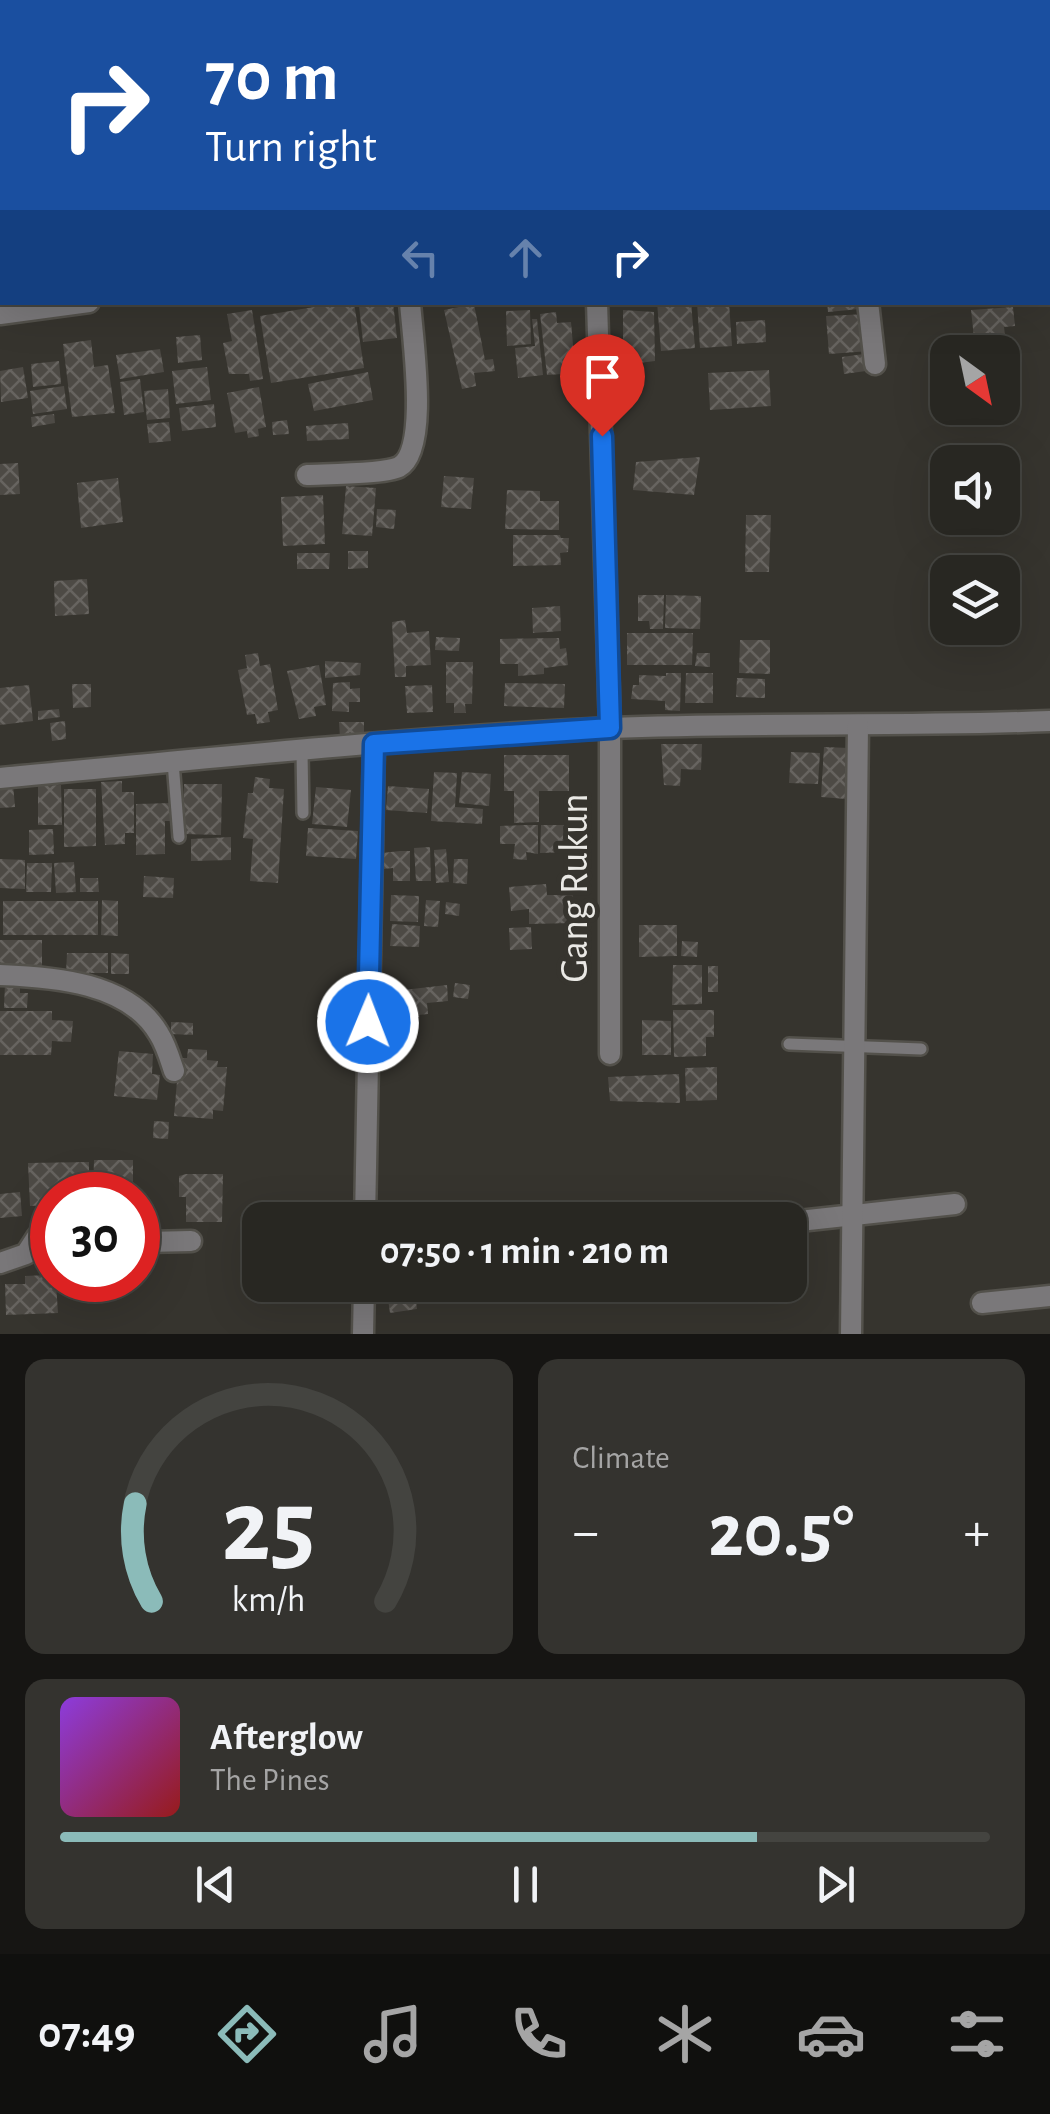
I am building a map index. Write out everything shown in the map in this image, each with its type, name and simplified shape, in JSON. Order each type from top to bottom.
[{"type":"street","points":[[0,314],[68,305]]},
{"type":"street","points":[[307,475],[398,468],[410,458],[417,428],[410,305]]},
{"type":"street","name":"Gang Rukun","points":[[597,305],[610,728],[610,1054]]},
{"type":"street","points":[[868,305],[875,364]]},
{"type":"street","points":[[0,778],[374,744],[610,728],[1050,721]]},
{"type":"street","points":[[850,1334],[858,725]]},
{"type":"street","points":[[365,1202],[374,744]]},
{"type":"street","points":[[0,975],[79,982],[139,1010],[159,1033],[174,1071]]},
{"type":"street","points":[[807,1219],[955,1204]]},
{"type":"street","points":[[160,1242],[191,1241]]},
{"type":"street","points":[[0,1263],[26,1254],[30,1248]]},
{"type":"street","points":[[982,1303],[1050,1296]]},
{"type":"street","points":[[363,1334],[364,1302]]},
{"type":"lane","points":[[302,751],[303,812]]},
{"type":"lane","points":[[174,762],[179,837]]},
{"type":"lane","points":[[789,1044],[920,1049]]},
{"type":"building","points":[[326,305],[354,305],[364,368],[271,383],[260,316]]},
{"type":"building","points":[[393,305],[397,338],[363,342],[359,306]]},
{"type":"building","points":[[474,305],[485,360],[493,359],[495,371],[474,373],[476,386],[462,389],[444,310]]},
{"type":"building","points":[[657,305],[691,305],[695,348],[661,351]]},
{"type":"building","points":[[697,305],[729,305],[732,346],[700,348]]},
{"type":"building","points":[[827,305],[860,305],[860,309],[828,312]]},
{"type":"building","points":[[973,305],[1015,305],[1015,306]]},
{"type":"building","points":[[1013,307],[1015,326],[1004,327],[1005,335],[974,335],[971,310]]},
{"type":"building","points":[[252,310],[263,379],[250,381],[249,374],[229,374],[223,343],[232,341],[227,314]]},
{"type":"building","points":[[530,310],[531,344],[507,346],[506,311]]},
{"type":"building","points":[[623,310],[654,312],[655,361],[623,365]]},
{"type":"building","points":[[556,312],[557,323],[571,322],[575,368],[547,375],[540,314]]},
{"type":"building","points":[[867,314],[870,351],[829,354],[826,316]]},
{"type":"building","points":[[532,319],[537,319],[543,375],[518,378],[515,348],[535,346]]},
{"type":"building","points":[[765,320],[766,342],[737,344],[736,322]]},
{"type":"building","points":[[200,335],[202,360],[178,363],[176,337]]},
{"type":"building","points":[[91,340],[94,367],[108,365],[115,413],[72,417],[63,344]]},
{"type":"building","points":[[160,349],[164,372],[120,379],[116,355]]},
{"type":"building","points":[[864,354],[866,371],[844,374],[842,357]]},
{"type":"building","points":[[59,361],[61,384],[33,387],[31,364]]},
{"type":"building","points":[[23,367],[28,398],[1,402],[0,371]]},
{"type":"building","points":[[207,367],[211,400],[176,404],[172,371]]},
{"type":"building","points":[[769,370],[771,406],[710,410],[708,373]]},
{"type":"building","points":[[368,372],[373,400],[314,411],[308,384]]},
{"type":"building","points":[[140,379],[144,412],[124,415],[120,382]]},
{"type":"building","points":[[64,386],[67,409],[33,414],[30,391]]},
{"type":"building","points":[[259,387],[266,427],[258,429],[259,436],[248,438],[247,431],[235,433],[227,393]]},
{"type":"building","points":[[168,389],[170,418],[147,420],[144,391]]},
{"type":"building","points":[[214,404],[216,427],[182,431],[179,408]]},
{"type":"building","points":[[54,414],[55,423],[32,427],[31,417]]},
{"type":"building","points":[[287,420],[289,434],[273,435],[272,422]]},
{"type":"building","points":[[169,422],[171,441],[149,443],[147,424]]},
{"type":"building","points":[[348,423],[349,439],[307,441],[306,426]]},
{"type":"building","points":[[700,457],[694,495],[633,490],[636,462]]},
{"type":"building","points":[[18,463],[20,494],[0,495],[0,464]]},
{"type":"building","points":[[444,476],[474,478],[471,509],[441,507]]},
{"type":"building","points":[[118,478],[123,522],[81,528],[77,483]]},
{"type":"building","points":[[346,486],[376,488],[372,536],[342,534]]},
{"type":"building","points":[[507,490],[540,491],[540,501],[559,501],[559,530],[505,529]]},
{"type":"building","points":[[323,495],[325,544],[283,546],[281,497]]},
{"type":"building","points":[[377,509],[396,510],[394,529],[376,527]]},
{"type":"building","points":[[746,515],[771,515],[769,572],[745,572]]},
{"type":"building","points":[[513,535],[560,535],[569,538],[568,552],[560,553],[561,565],[513,566]]},
{"type":"building","points":[[348,551],[368,551],[368,568],[348,569]]},
{"type":"building","points":[[297,553],[330,553],[329,569],[297,569]]},
{"type":"building","points":[[87,579],[89,614],[55,616],[54,581]]},
{"type":"building","points":[[638,595],[664,595],[663,629],[650,629],[649,621],[638,621]]},
{"type":"building","points":[[666,595],[701,596],[700,629],[665,628]]},
{"type":"building","points":[[560,606],[561,631],[533,633],[532,608]]},
{"type":"building","points":[[405,620],[407,633],[429,631],[431,665],[406,666],[406,677],[395,677],[392,622]]},
{"type":"building","points":[[627,633],[693,633],[692,665],[627,665]]},
{"type":"building","points":[[436,637],[460,638],[459,651],[435,650]]},
{"type":"building","points":[[559,638],[560,649],[566,648],[568,665],[544,668],[544,674],[518,676],[518,664],[500,664],[500,639]]},
{"type":"building","points":[[740,640],[770,640],[770,674],[739,673]]},
{"type":"building","points":[[258,653],[260,666],[270,664],[278,710],[268,712],[270,722],[257,724],[255,714],[247,715],[238,670],[247,668],[245,655]]},
{"type":"building","points":[[697,653],[710,653],[710,667],[695,666]]},
{"type":"building","points":[[325,661],[361,663],[360,675],[325,678]]},
{"type":"building","points":[[446,662],[473,662],[472,704],[465,704],[466,713],[454,713],[454,703],[446,703]]},
{"type":"building","points":[[319,665],[326,705],[314,707],[316,716],[299,719],[287,671]]},
{"type":"building","points":[[681,673],[680,711],[665,710],[665,701],[631,699],[633,685],[639,685],[639,675]]},
{"type":"building","points":[[686,673],[713,673],[713,703],[685,703]]},
{"type":"building","points":[[737,678],[765,679],[765,698],[736,697]]},
{"type":"building","points":[[350,682],[350,689],[360,688],[360,702],[349,702],[349,712],[332,711],[333,683]]},
{"type":"building","points":[[505,683],[565,684],[564,708],[504,706]]},
{"type":"building","points":[[72,684],[91,684],[91,707],[73,708]]},
{"type":"building","points":[[29,685],[33,721],[0,725],[0,688]]},
{"type":"building","points":[[432,685],[433,712],[407,713],[405,686]]},
{"type":"building","points":[[59,709],[60,717],[38,720],[38,711]]},
{"type":"building","points":[[65,721],[66,739],[52,741],[50,723]]},
{"type":"building","points":[[339,722],[364,722],[364,737],[340,738]]},
{"type":"building","points":[[661,744],[702,744],[701,770],[681,769],[680,786],[664,785]]},
{"type":"building","points":[[824,747],[849,748],[846,799],[821,797]]},
{"type":"building","points":[[791,752],[820,753],[818,784],[789,783]]},
{"type":"building","points":[[504,755],[569,755],[569,791],[539,791],[539,822],[514,823],[514,791],[504,791]]},
{"type":"building","points":[[434,772],[457,773],[455,807],[483,809],[482,824],[431,821]]},
{"type":"building","points":[[462,772],[491,774],[489,806],[459,803]]},
{"type":"building","points":[[255,777],[270,779],[269,788],[284,789],[278,883],[250,881],[253,839],[243,838],[248,793],[253,793]]},
{"type":"building","points":[[122,781],[122,792],[134,792],[134,833],[125,833],[125,844],[105,845],[101,782]]},
{"type":"building","points":[[13,784],[15,807],[0,808],[0,785]]},
{"type":"building","points":[[184,784],[222,784],[221,835],[183,834]]},
{"type":"building","points":[[61,785],[62,825],[38,825],[38,786]]},
{"type":"building","points":[[388,786],[429,789],[427,813],[386,810]]},
{"type":"building","points":[[316,787],[351,790],[347,827],[312,824]]},
{"type":"building","points":[[64,789],[96,789],[96,846],[64,847]]},
{"type":"building","points":[[173,803],[173,821],[165,821],[165,854],[136,855],[136,804]]},
{"type":"building","points":[[538,825],[538,854],[526,852],[527,860],[513,859],[515,844],[500,844],[500,826]]},
{"type":"building","points":[[541,825],[564,825],[564,837],[572,837],[572,852],[540,853]]},
{"type":"building","points":[[308,828],[358,831],[356,859],[306,856]]},
{"type":"building","points":[[53,829],[54,854],[29,855],[29,830]]},
{"type":"building","points":[[231,837],[231,860],[191,861],[191,839]]},
{"type":"building","points":[[430,847],[431,881],[416,881],[414,848]]},
{"type":"building","points":[[446,849],[449,882],[436,883],[434,850]]},
{"type":"building","points":[[410,851],[410,881],[393,881],[393,868],[383,869],[382,853]]},
{"type":"building","points":[[0,859],[25,860],[25,889],[0,888]]},
{"type":"building","points":[[454,859],[468,859],[467,884],[453,883]]},
{"type":"building","points":[[74,862],[76,892],[56,893],[54,863]]},
{"type":"building","points":[[27,863],[52,863],[51,892],[26,892]]},
{"type":"building","points":[[144,876],[174,878],[173,898],[143,897]]},
{"type":"building","points":[[80,878],[98,878],[99,892],[80,892]]},
{"type":"building","points":[[546,884],[547,895],[573,895],[574,923],[529,924],[529,909],[511,911],[509,887]]},
{"type":"building","points":[[391,895],[419,896],[418,922],[390,921]]},
{"type":"building","points":[[102,900],[118,901],[118,936],[101,935]]},
{"type":"building","points":[[426,900],[440,901],[438,927],[424,926]]},
{"type":"building","points":[[3,901],[98,901],[98,935],[3,935]]},
{"type":"building","points":[[446,902],[460,904],[459,916],[445,914]]},
{"type":"building","points":[[392,924],[420,926],[419,947],[390,946]]},
{"type":"building","points":[[639,925],[677,925],[677,956],[639,957]]},
{"type":"building","points":[[531,927],[532,949],[510,950],[509,928]]},
{"type":"building","points":[[0,940],[42,940],[42,968],[0,969]]},
{"type":"building","points":[[682,941],[698,942],[697,957],[681,956]]},
{"type":"building","points":[[67,953],[108,953],[108,973],[66,973]]},
{"type":"building","points":[[111,953],[129,954],[129,974],[111,974]]},
{"type":"building","points":[[673,965],[702,965],[702,1004],[672,1005]]},
{"type":"building","points":[[708,966],[718,966],[718,992],[708,992]]},
{"type":"building","points":[[5,983],[20,984],[20,993],[28,993],[27,1008],[4,1008]]},
{"type":"building","points":[[455,983],[470,985],[468,999],[453,997]]},
{"type":"building","points":[[447,985],[448,1001],[427,1003],[428,1014],[380,1019],[377,993]]},
{"type":"building","points":[[673,1010],[714,1010],[714,1037],[706,1037],[706,1056],[674,1057]]},
{"type":"building","points":[[0,1011],[52,1011],[52,1020],[73,1021],[71,1042],[52,1041],[51,1055],[0,1055]]},
{"type":"building","points":[[642,1020],[671,1021],[671,1055],[642,1055]]},
{"type":"building","points":[[171,1022],[193,1023],[193,1035],[171,1034]]},
{"type":"building","points":[[188,1049],[207,1050],[207,1060],[218,1061],[217,1067],[227,1067],[223,1111],[213,1110],[213,1119],[174,1116],[179,1058],[187,1058]]},
{"type":"building","points":[[119,1051],[153,1054],[152,1074],[160,1075],[157,1100],[114,1096]]},
{"type":"building","points":[[717,1067],[717,1100],[686,1101],[685,1068]]},
{"type":"building","points":[[679,1074],[680,1103],[610,1101],[608,1077]]},
{"type":"building","points":[[154,1121],[169,1122],[168,1139],[153,1138]]},
{"type":"building","points":[[94,1160],[133,1160],[133,1172],[94,1172]]},
{"type":"building","points":[[89,1162],[89,1172],[30,1172],[30,1206],[28,1163]]},
{"type":"building","points":[[223,1174],[222,1222],[186,1222],[186,1197],[179,1197],[179,1176]]},
{"type":"building","points":[[20,1192],[22,1216],[0,1218],[0,1194]]},
{"type":"building","points":[[25,1276],[30,1276],[30,1302],[57,1302],[58,1313],[6,1315],[5,1284],[25,1284]]},
{"type":"building","points":[[388,1302],[416,1302],[417,1309],[390,1313]]},
{"type":"route","points":[[368,1022],[374,744],[610,728],[602,436]]}]
